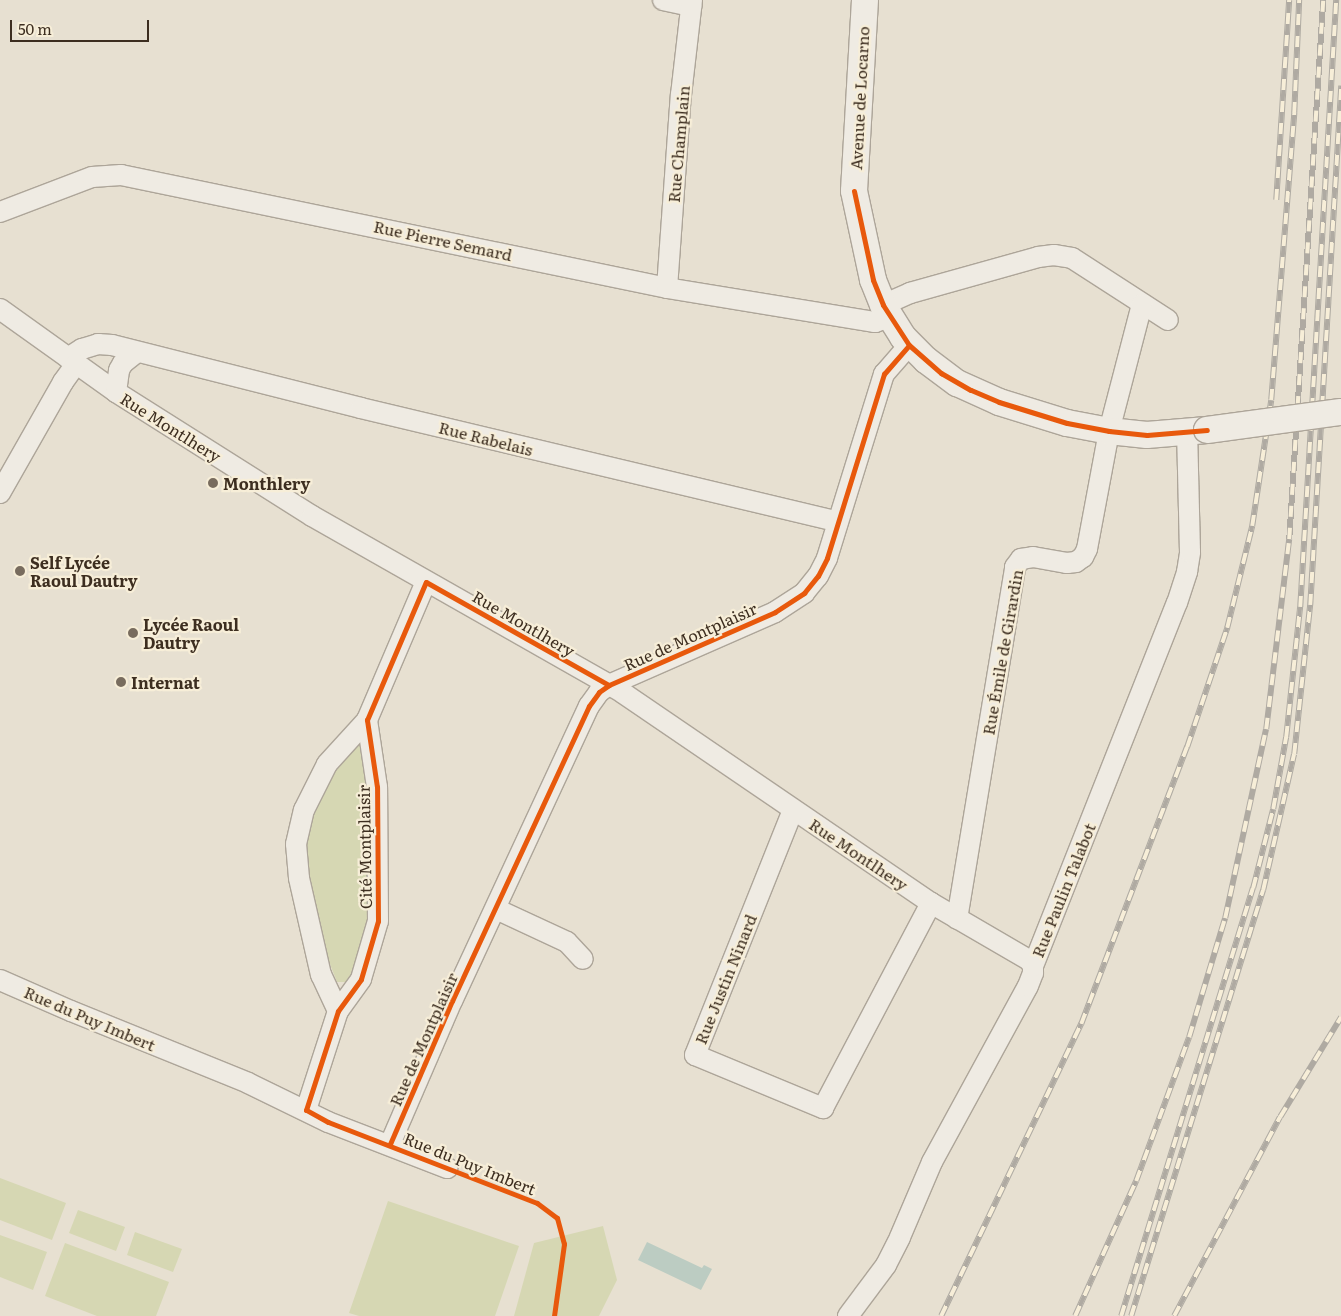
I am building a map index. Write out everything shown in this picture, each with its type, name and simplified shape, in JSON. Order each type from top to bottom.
[{"type":"street","points":[[663,0],[691,3]]},
{"type":"street","name":"Avenue de Locarno","points":[[866,0],[854,191],[873,280],[887,311],[909,345],[941,373],[971,390],[999,402],[1067,423],[1109,431],[1147,435],[1197,432],[1341,412]]},
{"type":"street","name":"Rue Champlain","points":[[667,288],[681,95],[691,3]]},
{"type":"street","name":"Rue Pierre Semard","points":[[0,212],[92,177],[121,175],[667,288],[875,322],[910,293],[1038,257],[1054,255],[1072,258],[1168,320]]},
{"type":"street","name":"Rue Émile de Girardin","points":[[957,919],[1015,567],[1021,559],[1033,557],[1067,563],[1076,562],[1087,549],[1109,431],[1142,304]]},
{"type":"street","name":"Rue Montlhery","points":[[0,309],[116,392],[312,516],[609,685],[931,903],[1029,960],[1033,966]]},
{"type":"street","name":"Rue Rabelais","points":[[72,361],[82,349],[98,344],[112,345],[136,353],[838,522]]},
{"type":"street","name":"Rue de Montplaisir","points":[[390,1144],[452,1000],[589,706],[599,692],[609,685],[775,612],[804,593],[818,576],[827,558],[884,374],[909,345]]},
{"type":"street","points":[[116,392],[119,370],[123,363],[136,353]]},
{"type":"street","points":[[0,493],[63,382],[72,361]]},
{"type":"street","name":"Rue Paulin Talabot","points":[[848,1316],[870,1289],[890,1258],[932,1162],[1028,986],[1033,973],[1033,966],[1183,586],[1191,536],[1197,432]]},
{"type":"street","points":[[338,1011],[321,975],[299,878],[296,844],[304,810],[327,764],[367,720],[426,582]]},
{"type":"street","name":"Cité Montplaisir","points":[[306,1110],[338,1011],[361,979],[378,921],[377,787],[367,720]]},
{"type":"street","name":"Rue Justin Ninard","points":[[793,810],[695,1055],[823,1108],[931,903]]},
{"type":"street","points":[[496,909],[567,942],[583,959]]},
{"type":"street","name":"Rue du Puy Imbert","points":[[0,980],[306,1110],[328,1122],[390,1144],[447,1168]]},
{"type":"green space","points":[[361,742],[367,780],[370,924],[349,982],[337,982],[317,931],[303,848],[313,805],[354,744]]},
{"type":"green space","points":[[0,1178],[66,1203],[52,1240],[0,1220]]},
{"type":"green space","points":[[388,1201],[519,1246],[495,1316],[359,1316],[349,1313]]},
{"type":"green space","points":[[78,1210],[125,1227],[116,1251],[69,1233]]},
{"type":"green space","points":[[603,1226],[617,1280],[599,1316],[514,1316],[534,1243]]},
{"type":"green space","points":[[135,1232],[182,1249],[173,1272],[127,1255]]},
{"type":"green space","points":[[0,1235],[47,1252],[33,1290],[0,1277]]},
{"type":"green space","points":[[65,1243],[169,1282],[156,1316],[97,1316],[45,1296]]},
{"type":"shaded area","points":[[647,1242],[702,1268],[704,1265],[712,1269],[701,1290],[638,1260]]},
{"type":"railway","points":[[1276,200],[1289,0]]},
{"type":"railway","points":[[941,1316],[1081,1024],[1187,747],[1227,628],[1252,526],[1271,400],[1294,113],[1299,0]]},
{"type":"railway","points":[[1075,1316],[1136,1181],[1189,1037],[1225,918],[1266,729],[1289,539],[1323,0]]},
{"type":"railway","points":[[1121,1316],[1253,888],[1273,809],[1286,737],[1300,607],[1336,0]]},
{"type":"railway","points":[[1131,1316],[1263,890],[1294,754],[1310,605],[1341,86]]},
{"type":"railway","points":[[1174,1316],[1280,1117],[1341,1017]]},
{"type":"cycle path","points":[[854,191],[873,280],[883,305],[909,345],[941,373],[971,390],[999,402],[1067,423],[1109,431],[1147,435],[1207,430]]},
{"type":"cycle path","points":[[390,1144],[452,1001],[589,706],[599,692],[609,685],[775,612],[804,593],[818,576],[827,558],[884,374],[909,345]]},
{"type":"cycle path","points":[[554,1316],[564,1244],[557,1218],[537,1203],[328,1122],[306,1110],[338,1011],[361,979],[378,921],[377,787],[367,720],[426,582],[609,685]]},
{"type":"place","name":"Monthlery","points":[[213,483]]},
{"type":"place","name":"Self Lycée Raoul Dautry","points":[[20,571]]},
{"type":"place","name":"Lycée Raoul Dautry","points":[[133,633]]},
{"type":"place","name":"Internat","points":[[121,682]]}]
